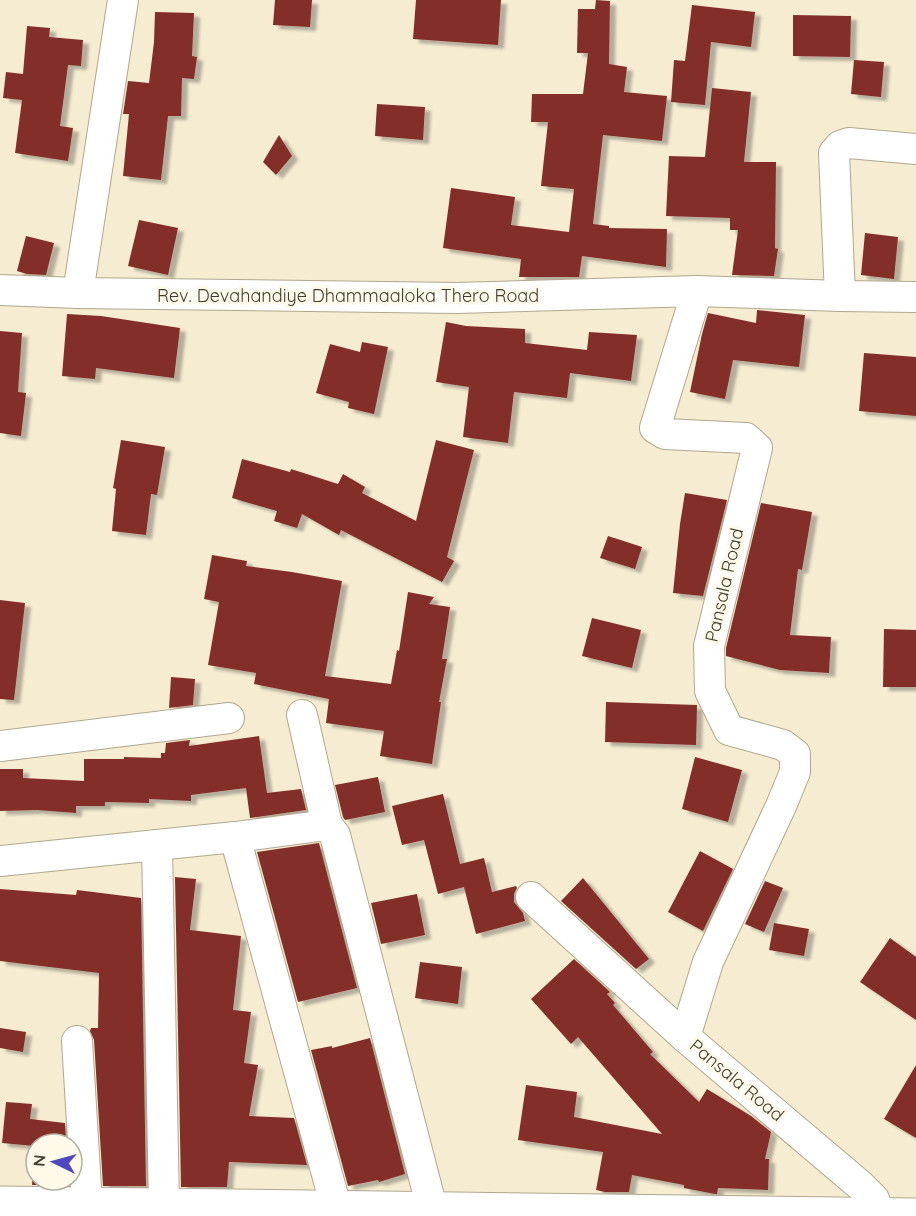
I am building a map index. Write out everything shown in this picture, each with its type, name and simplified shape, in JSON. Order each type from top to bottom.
[{"type":"street","points":[[78,293],[123,0]]},
{"type":"street","points":[[840,296],[834,153],[840,146],[849,143],[916,149]]},
{"type":"street","name":"Rev. Devahandiye Dhammaaloka Thero Road","points":[[0,290],[456,298],[696,291]]},
{"type":"street","points":[[696,291],[916,297]]},
{"type":"street","name":"Pansala Road","points":[[696,291],[655,428],[665,434],[746,438],[757,448],[709,646],[710,691],[729,730],[783,744],[795,754],[795,772],[781,807],[708,962],[686,1037],[861,1186],[874,1199],[879,1214]]},
{"type":"street","points":[[302,715],[327,825],[334,835],[432,1208]]},
{"type":"street","points":[[0,746],[229,718]]},
{"type":"street","points":[[0,861],[235,837],[327,825]]},
{"type":"street","points":[[235,837],[336,1207]]},
{"type":"street","points":[[157,845],[164,1205]]},
{"type":"street","points":[[531,897],[686,1037]]},
{"type":"street","points":[[77,1041],[87,1204]]},
{"type":"street","points":[[0,1203],[916,1215]]},
{"type":"building","points":[[275,0],[312,0],[310,27],[273,25]]},
{"type":"building","points":[[416,0],[501,0],[498,45],[413,39]]},
{"type":"building","points":[[596,0],[610,1],[609,64],[627,67],[624,92],[667,96],[662,141],[603,135],[593,224],[609,226],[609,228],[667,229],[666,267],[582,256],[579,277],[519,277],[521,259],[443,248],[451,188],[515,197],[511,225],[569,232],[574,189],[541,186],[548,122],[531,122],[532,94],[583,94],[588,53],[577,53],[578,9],[595,9]]},
{"type":"building","points":[[692,5],[755,12],[751,47],[711,42],[705,105],[671,102],[674,60],[685,61]]},
{"type":"building","points":[[155,12],[194,13],[192,56],[197,57],[194,79],[182,78],[181,116],[168,116],[161,180],[123,176],[129,114],[123,114],[128,81],[149,83]]},
{"type":"building","points":[[793,15],[851,16],[850,57],[793,56]]},
{"type":"building","points":[[27,26],[50,28],[49,37],[83,40],[81,66],[68,65],[60,126],[73,128],[68,161],[15,153],[22,100],[3,98],[6,72],[23,74]]},
{"type":"building","points":[[854,60],[884,62],[881,97],[851,94]]},
{"type":"building","points":[[712,88],[751,92],[744,162],[776,162],[775,248],[778,249],[774,276],[732,275],[738,230],[730,230],[730,218],[666,216],[669,156],[705,157]]},
{"type":"building","points":[[377,104],[425,107],[423,140],[375,136]]},
{"type":"building","points":[[279,135],[292,156],[276,175],[263,162]]},
{"type":"building","points":[[139,220],[178,228],[168,275],[128,266]]},
{"type":"building","points":[[865,233],[898,237],[894,279],[861,275]]},
{"type":"building","points":[[26,236],[54,243],[46,275],[17,271]]},
{"type":"building","points":[[757,310],[805,315],[799,367],[733,360],[725,399],[690,392],[708,313],[756,323]]},
{"type":"building","points":[[67,314],[101,316],[180,328],[174,378],[96,368],[95,379],[62,376]]},
{"type":"building","points":[[446,322],[466,326],[525,329],[525,343],[587,350],[589,332],[637,335],[631,381],[570,373],[567,398],[514,392],[508,443],[463,437],[469,387],[436,382]]},
{"type":"building","points":[[0,331],[22,333],[18,392],[26,393],[21,436],[0,433]]},
{"type":"building","points":[[362,342],[388,347],[374,414],[348,408],[349,402],[316,393],[330,344],[360,352]]},
{"type":"building","points":[[864,353],[916,357],[916,416],[859,411]]},
{"type":"building","points":[[121,440],[165,447],[157,495],[151,494],[146,535],[112,531],[116,489],[113,488]]},
{"type":"building","points":[[436,440],[474,450],[447,557],[454,561],[442,582],[341,530],[339,535],[302,514],[297,528],[274,521],[277,511],[232,498],[242,459],[290,472],[291,469],[338,484],[343,474],[365,487],[362,493],[416,521]]},
{"type":"building","points":[[685,493],[727,500],[703,596],[673,593]]},
{"type":"building","points":[[761,503],[812,512],[802,570],[798,569],[790,635],[831,637],[829,673],[780,670],[726,656]]},
{"type":"building","points":[[608,536],[642,547],[635,569],[600,558]]},
{"type":"building","points":[[212,555],[247,561],[246,566],[342,581],[325,676],[391,684],[397,650],[399,651],[408,592],[434,597],[429,604],[450,607],[442,659],[447,659],[439,702],[441,702],[432,764],[380,756],[384,731],[326,723],[329,699],[254,684],[256,673],[208,665],[219,602],[204,599]]},
{"type":"building","points":[[0,600],[25,603],[14,700],[0,699]]},
{"type":"building","points":[[592,618],[641,630],[632,668],[582,656]]},
{"type":"building","points":[[884,629],[916,630],[916,687],[883,687]]},
{"type":"building","points":[[171,677],[195,679],[193,705],[169,708]]},
{"type":"building","points":[[606,702],[697,705],[696,745],[605,742]]},
{"type":"building","points":[[259,736],[267,793],[301,789],[306,810],[250,818],[246,788],[191,795],[191,801],[149,799],[149,803],[105,802],[105,806],[76,806],[76,813],[37,810],[0,811],[0,769],[23,769],[23,778],[84,781],[84,759],[161,758],[161,753],[165,753],[166,743],[190,740],[189,746]]},
{"type":"building","points":[[695,757],[742,770],[728,822],[682,809]]},
{"type":"building","points":[[378,777],[385,812],[345,820],[335,785]]},
{"type":"building","points":[[443,794],[460,864],[484,858],[492,892],[516,886],[514,902],[523,913],[525,921],[476,934],[464,887],[438,894],[424,840],[402,845],[392,806]]},
{"type":"building","points":[[319,843],[357,988],[298,1002],[257,852]]},
{"type":"building","points":[[700,851],[733,869],[703,931],[668,912]]},
{"type":"building","points":[[175,877],[196,879],[190,930],[241,936],[233,1010],[251,1012],[244,1063],[258,1065],[249,1116],[294,1118],[307,1165],[229,1162],[227,1187],[181,1187]]},
{"type":"building","points":[[583,878],[649,959],[636,969],[561,901]]},
{"type":"building","points":[[765,881],[783,888],[764,932],[745,924]]},
{"type":"building","points":[[0,889],[76,895],[77,890],[141,898],[146,1186],[103,1186],[94,1040],[90,1031],[91,1028],[98,1028],[99,973],[0,961]]},
{"type":"building","points":[[417,894],[425,935],[381,944],[371,903]]},
{"type":"building","points":[[774,923],[809,929],[804,956],[769,950]]},
{"type":"building","points":[[890,938],[916,957],[916,1020],[860,982]]},
{"type":"building","points":[[574,959],[610,992],[607,994],[615,1003],[613,1005],[653,1052],[650,1054],[699,1102],[707,1089],[751,1116],[771,1132],[765,1159],[769,1159],[768,1190],[718,1188],[715,1194],[684,1188],[684,1185],[632,1175],[629,1192],[605,1192],[596,1190],[603,1152],[518,1140],[526,1085],[577,1092],[574,1117],[662,1134],[578,1037],[571,1044],[531,999]]},
{"type":"building","points":[[420,962],[462,967],[458,1004],[415,998]]},
{"type":"building","points":[[0,1028],[26,1032],[23,1052],[0,1048]]},
{"type":"building","points":[[370,1038],[405,1174],[379,1182],[378,1180],[348,1186],[311,1050],[332,1046],[332,1048]]},
{"type":"building","points":[[916,1065],[916,1138],[884,1119]]},
{"type":"building","points":[[6,1102],[32,1104],[30,1119],[65,1123],[65,1132],[24,1132],[24,1145],[2,1143]]}]
